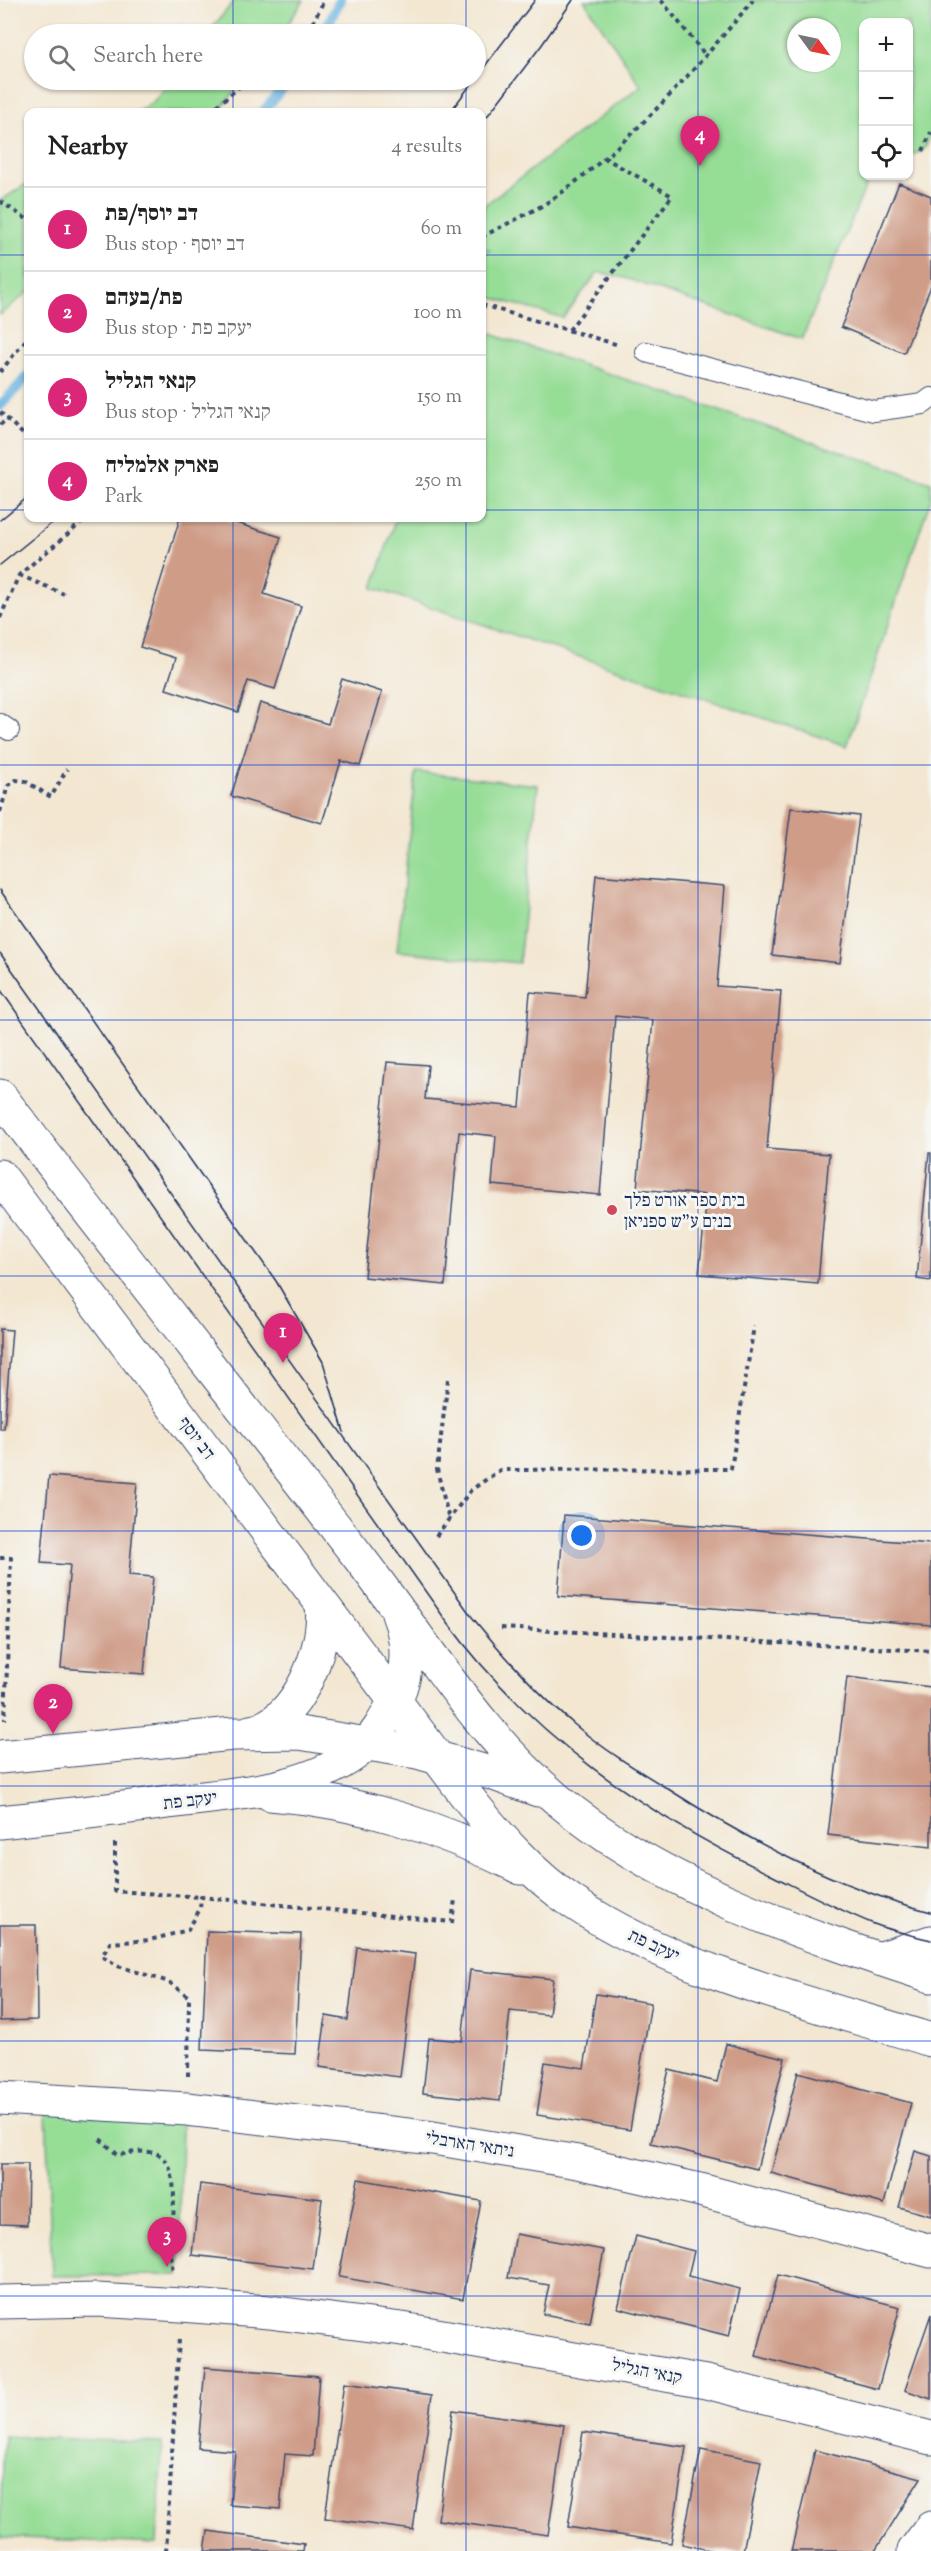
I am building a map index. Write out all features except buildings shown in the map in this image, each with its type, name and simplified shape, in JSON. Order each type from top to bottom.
[{"type":"main road","points":[[0,1096],[389,1597],[501,1746],[557,1799],[617,1844],[674,1878],[789,1926],[931,1976]]},
{"type":"main road","name":"דב יוסף","points":[[0,1176],[395,1700]]},
{"type":"main road","name":"יעקב פת","points":[[0,1822],[116,1810],[242,1793],[319,1774],[343,1762],[368,1742],[386,1719],[404,1675],[406,1649],[401,1621],[389,1597]]},
{"type":"main road","points":[[245,1733],[269,1725],[286,1710],[304,1686],[316,1657],[321,1635],[322,1605]]},
{"type":"main road","name":"יעקב פת","points":[[395,1700],[484,1819],[543,1879],[574,1903],[609,1925],[694,1964],[931,2040]]},
{"type":"main road","points":[[2,1744],[245,1733],[300,1733],[368,1742],[436,1756],[494,1774],[557,1799]]},
{"type":"main road","points":[[242,1793],[306,1798],[379,1811],[453,1837],[543,1879]]},
{"type":"main road","points":[[879,1959],[931,1942]]},
{"type":"main road","name":"ניתאי הארבלי","points":[[0,2098],[187,2109],[411,2135],[578,2162],[700,2190],[931,2251]]},
{"type":"main road","name":"קנאי הגליל","points":[[0,2302],[97,2300],[181,2304],[269,2312],[402,2329],[706,2382],[931,2438]]},
{"type":"main road","points":[[915,2551],[931,2528]]},
{"type":"lane","points":[[646,352],[874,411],[923,404],[931,398]]},
{"type":"path","points":[[310,24],[324,0]]},
{"type":"path","points":[[662,0],[706,56]]},
{"type":"path","points":[[486,235],[553,199],[605,158],[706,56],[753,0]]},
{"type":"path","points":[[215,108],[235,90]]},
{"type":"path","points":[[923,151],[931,132]]},
{"type":"path","points":[[569,330],[672,196],[605,158]]},
{"type":"path","points":[[0,201],[24,217]]},
{"type":"path","points":[[486,306],[646,352]]},
{"type":"path","points":[[0,372],[24,342]]},
{"type":"path","points":[[0,412],[24,435]]},
{"type":"path","points":[[0,424],[7,419]]},
{"type":"path","points":[[0,618],[19,575],[82,522]]},
{"type":"path","points":[[19,575],[64,594]]},
{"type":"path","points":[[0,812],[8,786],[16,780],[25,781],[51,797],[68,769]]},
{"type":"path","points":[[436,1536],[450,1521],[471,1490],[500,1470],[731,1469],[754,1326]]},
{"type":"path","points":[[448,1379],[437,1469],[450,1521]]},
{"type":"path","points":[[0,1558],[11,1558],[2,1744]]},
{"type":"path","points":[[501,1628],[931,1651]]},
{"type":"path","points":[[116,1810],[115,1891],[201,1897],[452,1922],[455,1899]]},
{"type":"path","points":[[187,2109],[189,1997],[169,1982],[118,1966],[102,1956],[110,1943],[150,1940],[188,1930],[201,1909],[201,1897]]},
{"type":"green space","points":[[235,0],[304,0],[288,24],[215,24]]},
{"type":"green space","points":[[584,0],[931,0],[931,135],[923,151],[913,155],[913,18],[859,18],[859,180],[868,180],[802,339],[625,278],[598,272],[563,318],[486,296],[486,252],[490,250],[486,249],[486,204],[641,86]]},
{"type":"green space","points":[[163,90],[236,90],[221,108],[143,108],[154,101]]},
{"type":"green space","points":[[24,186],[24,295],[0,315],[0,201]]},
{"type":"green space","points":[[486,332],[931,482],[931,498],[847,746],[373,588],[395,522],[486,522]]},
{"type":"green space","points":[[416,772],[538,785],[519,963],[397,951]]},
{"type":"green space","points":[[46,2111],[182,2122],[179,2275],[52,2276]]},
{"type":"green space","points":[[3,2436],[162,2443],[157,2544],[0,2537]]},
{"type":"waterway","points":[[328,24],[340,0]]},
{"type":"waterway","points":[[266,108],[281,90]]},
{"type":"waterway","points":[[0,406],[24,380]]},
{"type":"tram line","points":[[486,65],[535,0]]},
{"type":"tram line","points":[[486,118],[573,0]]},
{"type":"tram line","points":[[453,108],[467,90]]},
{"type":"tram line","points":[[0,520],[24,500]]},
{"type":"tram line","points":[[0,565],[53,522]]},
{"type":"tram line","points":[[0,890],[276,1281],[323,1362],[344,1432]]},
{"type":"tram line","points":[[0,953],[472,1617],[534,1687],[586,1734],[696,1807],[793,1860],[895,1902],[931,1912]]},
{"type":"tram line","points":[[0,989],[447,1622],[480,1664],[516,1702],[593,1768],[678,1825],[724,1851],[848,1913],[895,1931],[931,1940]]},
{"type":"place","name":"פארק אלמליח","points":[[700,166]]},
{"type":"place","name":"בית ספר אורט פלך בנים ע\"ש ספניאן","points":[[612,1210]]},
{"type":"place","name":"דב יוסף/פת","points":[[283,1363]]},
{"type":"place","name":"פת/בעהם","points":[[53,1734]]},
{"type":"place","name":"קנאי הגליל","points":[[167,2267]]}]
